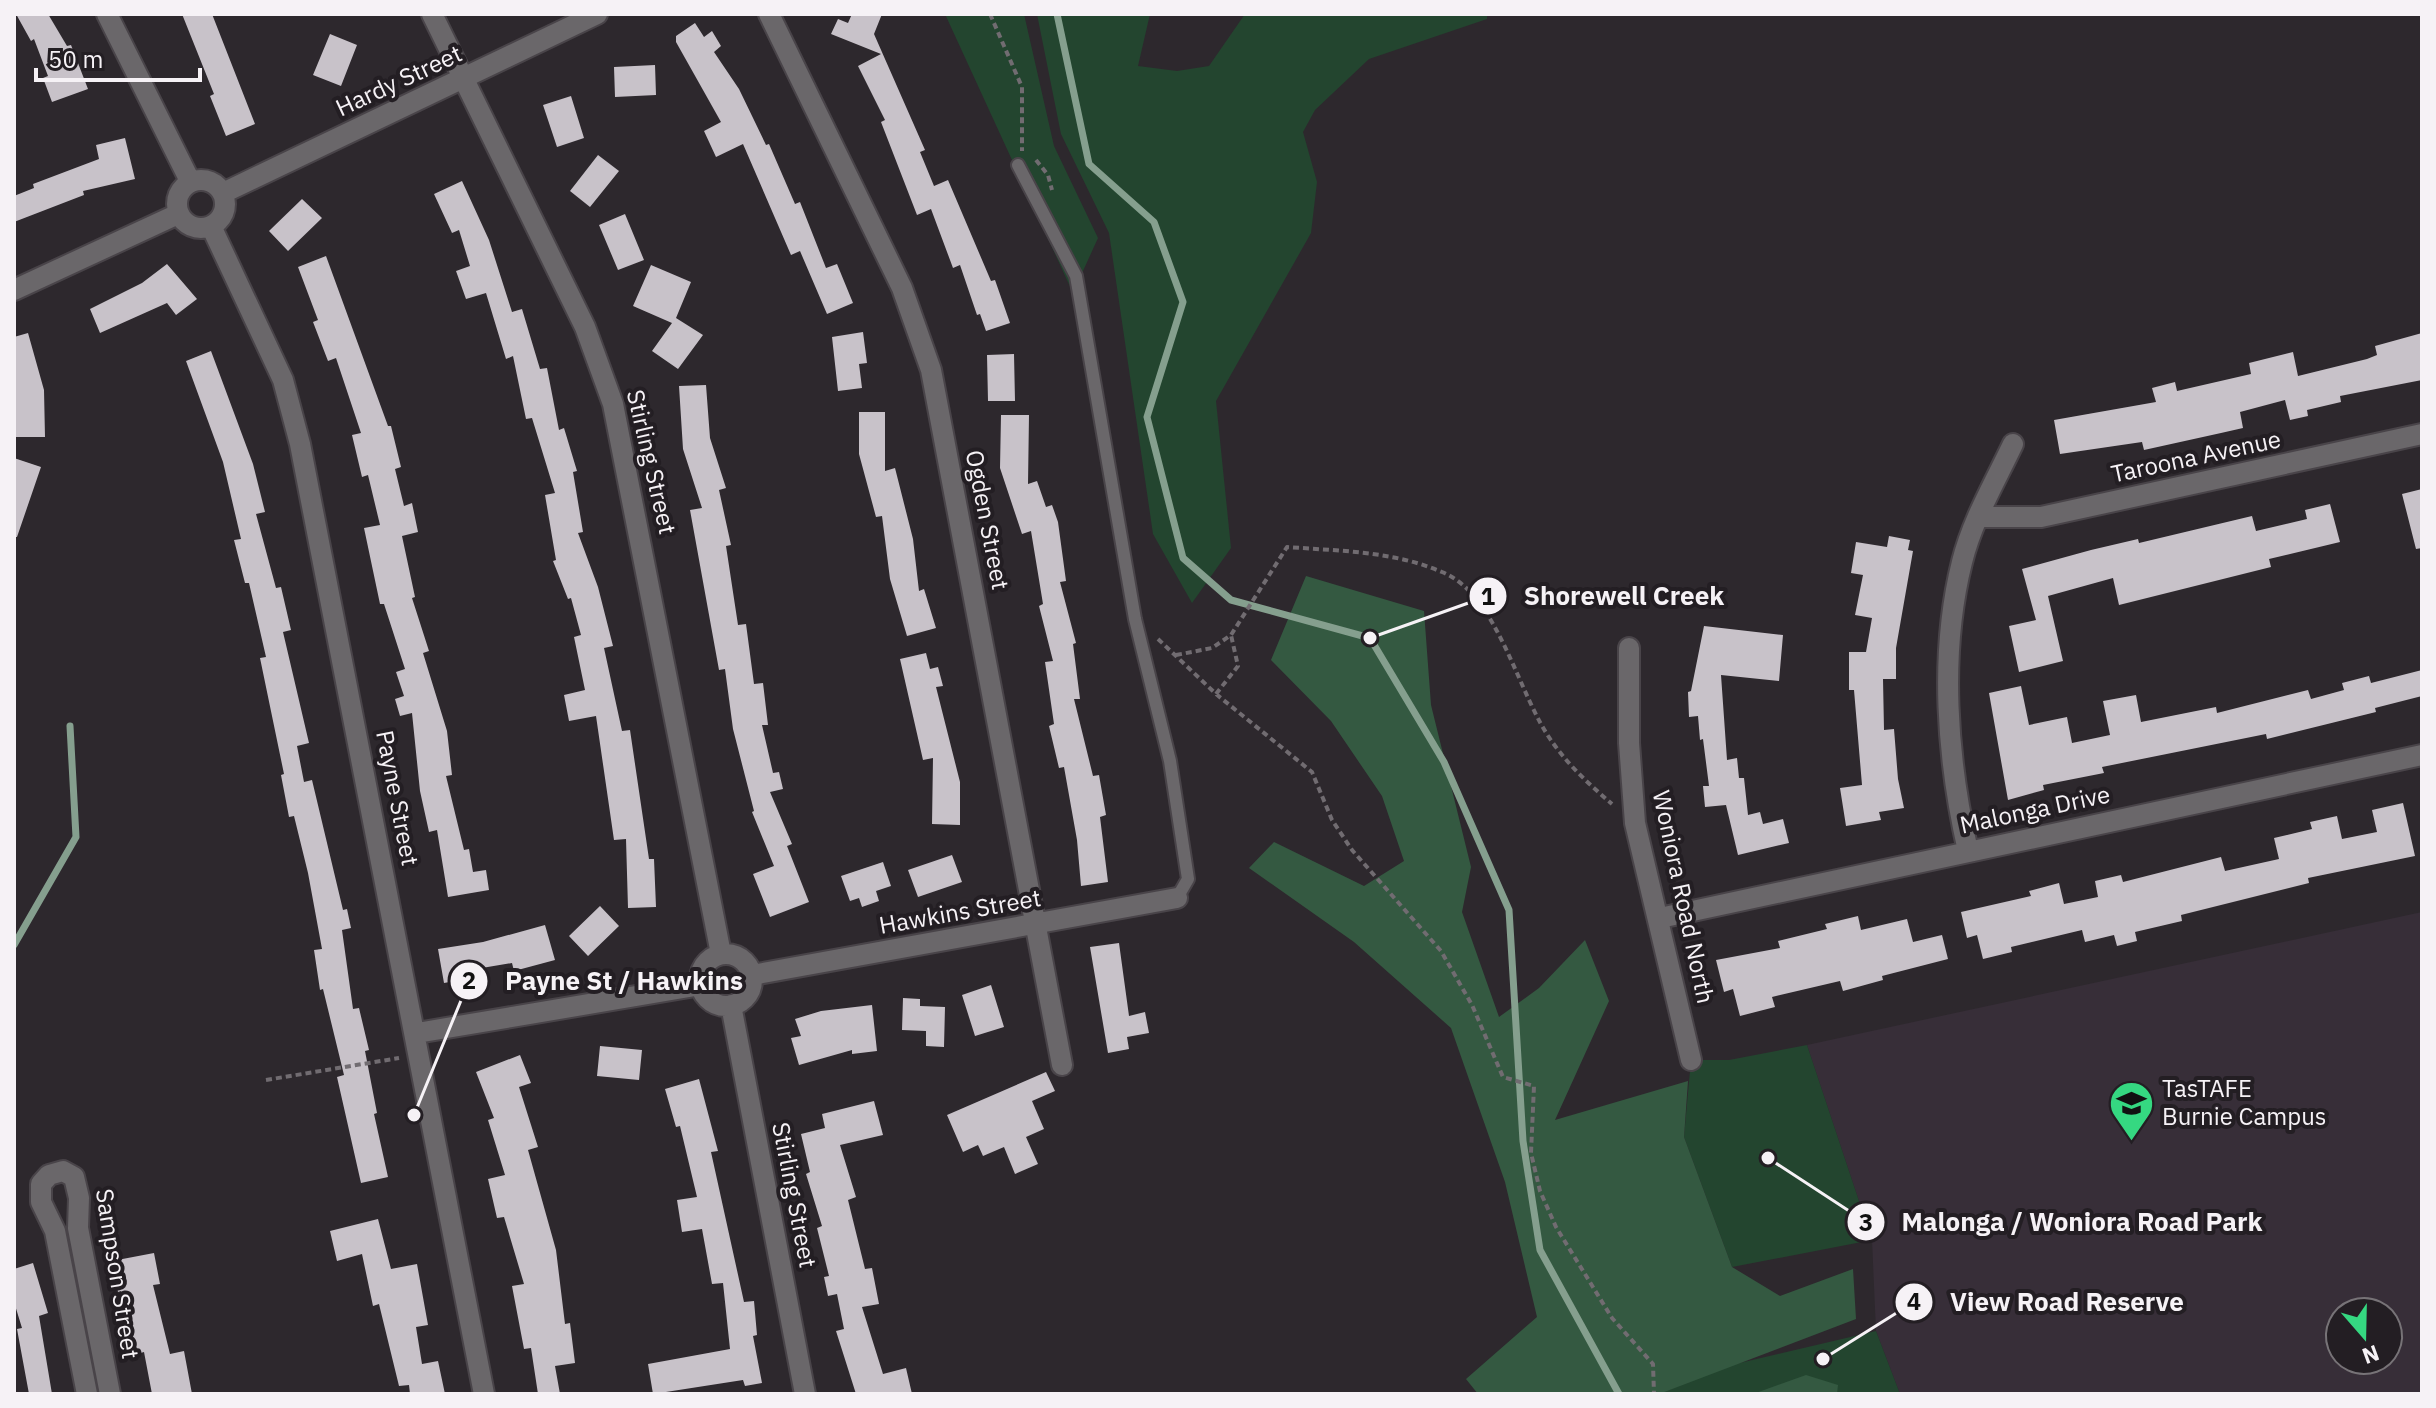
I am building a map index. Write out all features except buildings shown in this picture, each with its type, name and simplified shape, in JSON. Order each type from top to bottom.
[{"type":"street","points":[[107,14],[190,181]]},
{"type":"street","name":"Stirling Street","points":[[432,14],[585,327],[613,404],[721,954]]},
{"type":"street","name":"Hardy Street","points":[[223,193],[597,14]]},
{"type":"street","name":"Ogden Street","points":[[769,14],[902,288],[931,370],[1002,733],[1062,1065]]},
{"type":"street","points":[[190,181],[212,182],[223,193],[222,215],[211,226],[196,228],[178,214],[179,192],[190,181]]},
{"type":"street","points":[[14,290],[178,214]]},
{"type":"street","name":"Payne Street","points":[[211,226],[283,380],[300,444],[417,1033],[484,1394]]},
{"type":"street","name":"Taroona Avenue","points":[[1979,517],[2041,517],[2422,434]]},
{"type":"street","points":[[1968,851],[1947,693],[1953,603],[1962,559],[2013,444]]},
{"type":"street","name":"Woniora Road North","points":[[1629,648],[1629,743],[1635,823],[1660,918],[1691,1060]]},
{"type":"street","name":"Malonga Drive","points":[[1660,918],[2422,755]]},
{"type":"street","name":"Hawkins Street","points":[[752,975],[1177,898]]},
{"type":"street","points":[[721,954],[744,961],[752,975],[750,991],[731,1005],[715,1003],[701,985],[707,962],[721,954]]},
{"type":"street","points":[[417,1033],[701,985]]},
{"type":"street","name":"Stirling Street","points":[[731,1005],[805,1394]]},
{"type":"street","name":"Sampson Street","points":[[87,1394],[55,1231],[41,1202],[41,1184],[49,1175],[63,1171],[74,1177],[79,1198],[78,1228],[110,1394]]},
{"type":"lane","points":[[1018,165],[1076,276],[1135,619],[1170,761],[1188,879],[1177,898]]},
{"type":"path","points":[[990,14],[992,26],[1022,87],[1024,146]]},
{"type":"path","points":[[1174,655],[1212,648],[1231,635],[1287,547],[1383,554],[1445,572],[1478,599],[1551,741],[1583,779],[1635,823]]},
{"type":"path","points":[[1135,619],[1216,694],[1312,772],[1332,820],[1352,850],[1441,951],[1472,1005],[1503,1077],[1534,1086],[1531,1153],[1540,1191],[1556,1227],[1612,1318],[1653,1364],[1654,1394]]},
{"type":"path","points":[[1216,694],[1238,666],[1231,635]]},
{"type":"path","points":[[266,1080],[421,1054]]},
{"type":"shaded area","name":"TasTAFE Burnie Campus","points":[[2422,912],[2422,1394],[1900,1394],[1876,1331],[1872,1240],[1807,1045]]},
{"type":"green space","points":[[945,14],[1024,14],[1054,146],[1098,238],[1073,293]]},
{"type":"green space","points":[[1037,14],[1150,14],[1138,66],[1177,71],[1209,66],[1245,14],[1487,14],[1487,19],[1369,59],[1315,110],[1303,132],[1317,182],[1311,233],[1216,401],[1231,548],[1192,603],[1153,534],[1109,233],[1061,134]]},
{"type":"green space","points":[[1306,576],[1424,611],[1431,705],[1471,867],[1462,912],[1499,1017],[1539,988],[1585,940],[1609,1001],[1555,1120],[1688,1081],[1684,1137],[1732,1267],[1780,1296],[1853,1269],[1856,1319],[1659,1394],[1478,1394],[1466,1379],[1537,1317],[1505,1182],[1451,1028],[1354,942],[1249,868],[1274,842],[1364,886],[1404,861],[1382,796],[1331,721],[1271,660]]},
{"type":"green space","points":[[1807,1045],[1872,1240],[1732,1267],[1684,1137],[1691,1060],[1729,1060]]},
{"type":"green space","points":[[1876,1331],[1900,1394],[1608,1394]]},
{"type":"green space","points":[[1806,1375],[1838,1385],[1837,1394],[1753,1394]]},
{"type":"waterway","points":[[1057,14],[1089,164],[1154,222],[1183,302],[1147,417],[1183,558],[1231,600],[1370,638],[1444,762],[1509,910],[1523,1141],[1540,1250],[1619,1394]]},
{"type":"waterway","points":[[14,945],[76,837],[70,726]]},
{"type":"place","name":"Shorewell Creek","points":[[1370,638]]},
{"type":"place","name":"Payne St / Hawkins","points":[[414,1115]]},
{"type":"place","name":"TasTAFE Burnie Campus","points":[[2131,1142]]},
{"type":"place","name":"Malonga / Woniora Road Park","points":[[1768,1158]]},
{"type":"place","name":"View Road Reserve","points":[[1823,1359]]}]
